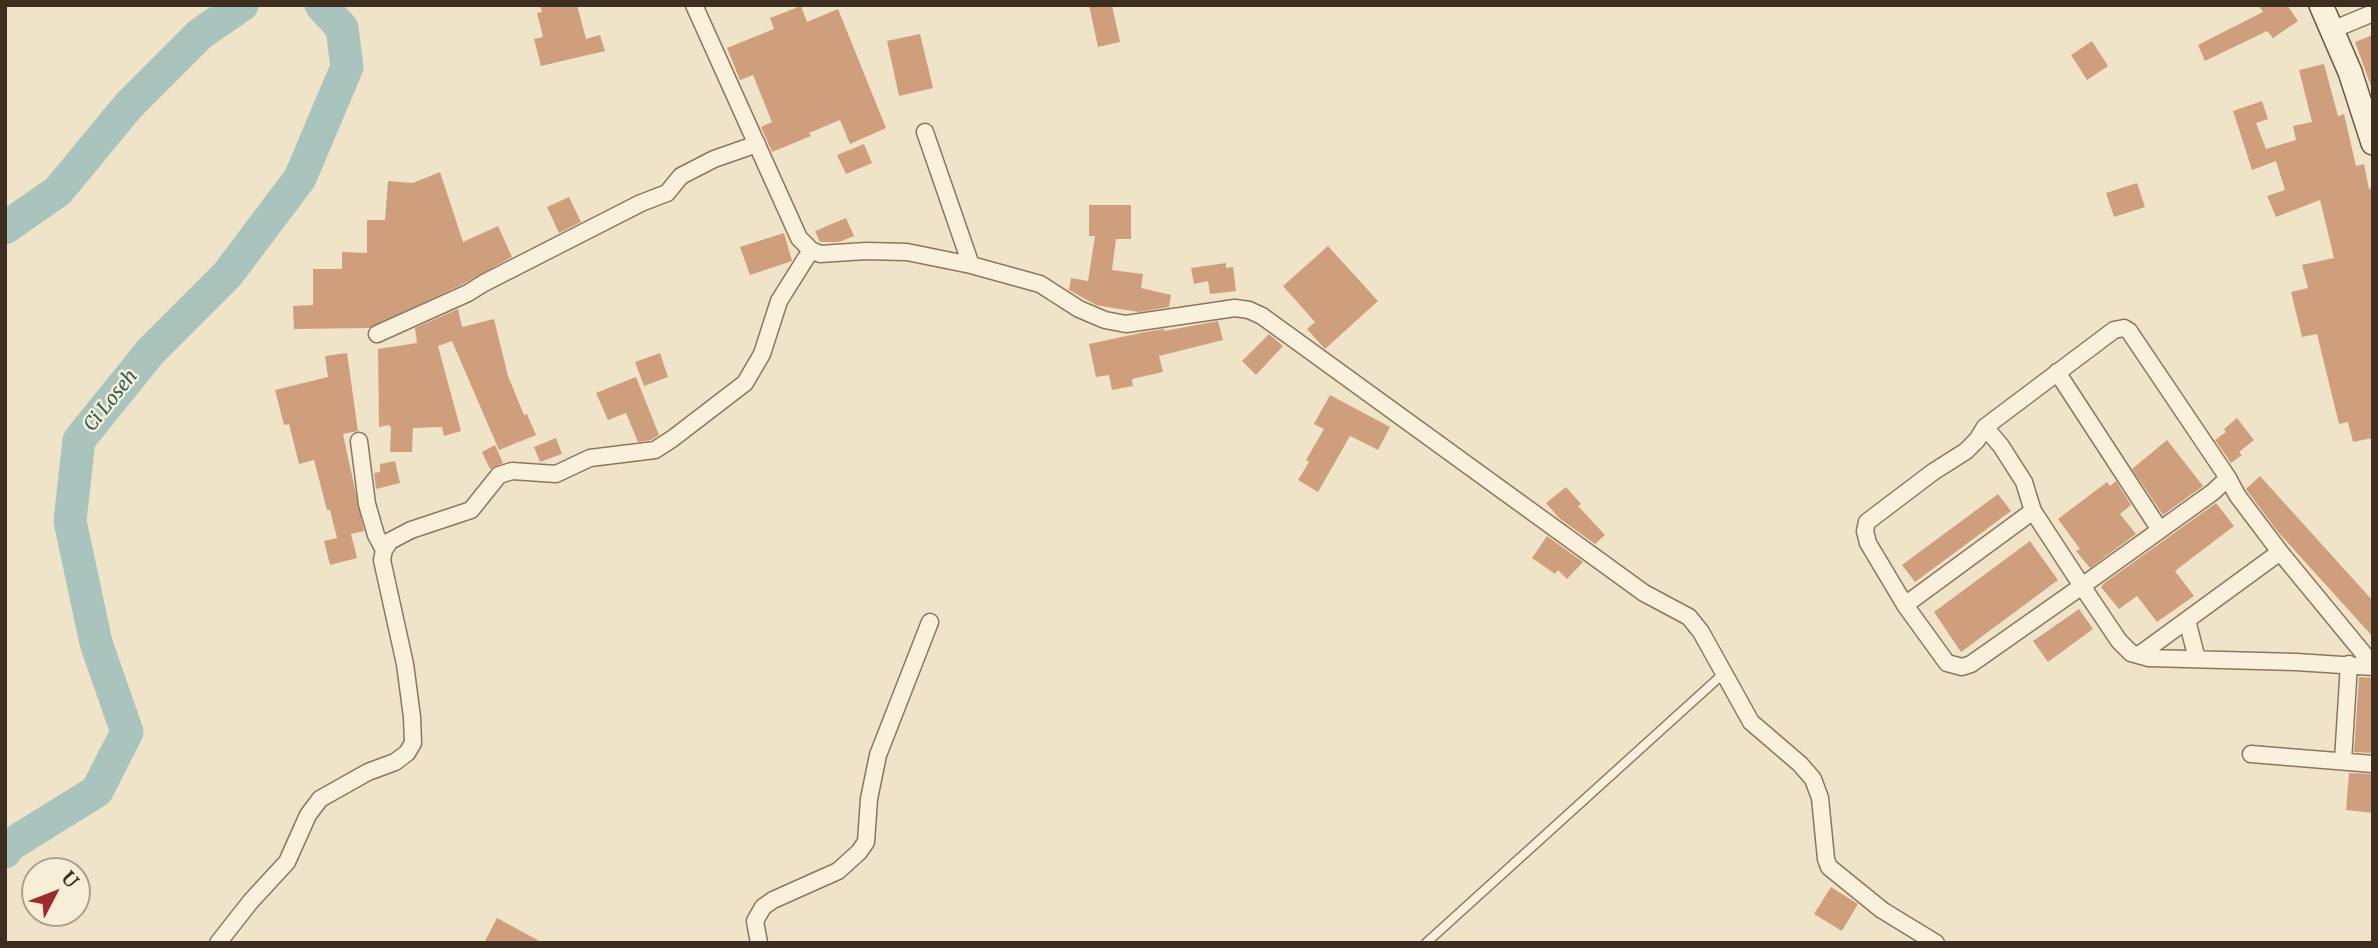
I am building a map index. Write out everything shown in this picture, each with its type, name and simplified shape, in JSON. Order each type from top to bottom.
[{"type":"street","points":[[694,5],[799,237],[811,250],[820,254],[907,252],[971,265],[1040,284],[1079,309],[1105,320],[1126,324],[1235,308],[1262,316],[1644,593],[1689,617],[1701,632],[1751,722],[1800,764],[1813,779],[1821,798],[1825,859],[1834,873],[1882,911],[1936,943]]},
{"type":"street","points":[[2321,5],[2350,72],[2373,143]]},
{"type":"street","points":[[2332,30],[2373,13]]},
{"type":"street","points":[[925,132],[971,265]]},
{"type":"street","points":[[377,334],[468,293],[641,203],[667,193],[681,176],[714,159],[757,144]]},
{"type":"street","points":[[218,943],[287,862],[308,815],[320,799],[368,772],[395,762],[407,753],[413,743],[405,664],[382,560],[390,541],[411,530],[471,510],[499,475],[512,471],[556,474],[590,458],[655,450],[673,439],[745,383],[762,354],[779,301],[811,250]]},
{"type":"street","points":[[2228,478],[2213,492],[2082,586],[1971,664],[1962,667],[1947,663],[1905,605],[1868,543],[1865,531],[1867,522],[1933,472],[1966,451],[1985,427],[2114,330],[2124,328],[2129,331],[2228,478],[2237,495],[2373,666]]},
{"type":"street","points":[[2057,372],[2160,530]]},
{"type":"street","points":[[1985,427],[2024,482],[2033,511],[2119,641],[2131,653],[2149,658],[2373,666]]},
{"type":"street","points":[[359,441],[367,505],[384,550]]},
{"type":"street","points":[[1905,605],[2033,511]]},
{"type":"street","points":[[2139,655],[2280,552]]},
{"type":"street","points":[[2187,620],[2197,659]]},
{"type":"street","points":[[760,943],[755,921],[763,907],[838,871],[866,842],[869,799],[877,755],[930,622]]},
{"type":"street","points":[[2343,761],[2349,664]]},
{"type":"street","points":[[2251,754],[2373,764]]},
{"type":"lane","points":[[1426,943],[1724,673]]},
{"type":"building","points":[[540,5],[577,5],[586,39],[600,35],[605,51],[541,66],[534,39],[543,37],[537,13],[542,12]]},
{"type":"building","points":[[1089,5],[1112,5],[1120,42],[1098,47]]},
{"type":"building","points":[[2258,5],[2287,5],[2298,21],[2273,38],[2267,31],[2205,61],[2198,45],[2263,12]]},
{"type":"building","points":[[801,6],[807,22],[838,9],[886,128],[850,144],[840,120],[809,133],[811,136],[772,152],[761,127],[772,122],[753,75],[740,80],[727,48],[774,29],[770,18]]},
{"type":"building","points":[[920,34],[933,88],[899,96],[887,41]]},
{"type":"building","points":[[2373,35],[2373,85],[2371,86],[2355,42]]},
{"type":"building","points":[[2092,41],[2108,66],[2087,80],[2071,55]]},
{"type":"building","points":[[2324,64],[2338,116],[2344,114],[2356,166],[2364,164],[2369,189],[2373,188],[2373,438],[2353,442],[2348,422],[2339,424],[2317,334],[2302,337],[2291,292],[2308,288],[2302,265],[2334,258],[2320,200],[2276,217],[2267,196],[2285,190],[2276,161],[2252,170],[2233,111],[2262,101],[2268,119],[2256,123],[2266,149],[2296,140],[2293,126],[2312,122],[2299,70]]},
{"type":"building","points":[[864,144],[872,163],[846,174],[837,155]]},
{"type":"building","points":[[440,172],[463,242],[498,226],[512,257],[463,284],[369,328],[294,329],[293,306],[313,305],[313,269],[342,269],[342,252],[367,253],[367,220],[385,220],[388,181],[413,183]]},
{"type":"building","points":[[2137,183],[2145,207],[2114,217],[2106,193]]},
{"type":"building","points":[[569,197],[581,222],[559,233],[547,207]]},
{"type":"building","points":[[1089,205],[1131,205],[1131,239],[1116,239],[1112,270],[1143,274],[1141,288],[1171,295],[1169,307],[1139,312],[1113,308],[1096,305],[1069,290],[1071,278],[1088,281],[1095,236],[1089,236]]},
{"type":"building","points":[[846,218],[854,236],[839,242],[820,242],[815,231]]},
{"type":"building","points":[[784,233],[792,261],[750,275],[740,247]]},
{"type":"building","points":[[1328,246],[1378,301],[1325,349],[1307,329],[1315,322],[1283,286]]},
{"type":"building","points":[[1226,263],[1226,268],[1233,267],[1236,291],[1210,294],[1208,281],[1194,284],[1191,268]]},
{"type":"building","points":[[458,309],[462,327],[494,319],[508,376],[524,415],[527,414],[536,435],[499,450],[452,341],[438,346],[461,431],[444,436],[442,427],[413,428],[412,452],[390,452],[391,428],[389,425],[379,427],[378,349],[417,343],[415,328]]},
{"type":"building","points":[[1218,321],[1223,340],[1159,356],[1163,372],[1132,379],[1133,386],[1112,390],[1109,375],[1096,377],[1089,344]]},
{"type":"building","points":[[1269,334],[1283,346],[1256,375],[1242,361]]},
{"type":"building","points":[[347,353],[358,431],[343,434],[364,531],[351,534],[357,558],[330,565],[324,541],[337,538],[330,510],[327,510],[314,460],[299,464],[289,424],[284,425],[275,390],[328,377],[325,356]]},
{"type":"building","points":[[660,353],[668,377],[644,386],[635,362]]},
{"type":"building","points":[[636,377],[659,435],[651,440],[638,442],[626,413],[608,420],[596,393]]},
{"type":"building","points":[[1330,395],[1390,427],[1378,450],[1350,436],[1318,492],[1298,480],[1324,429],[1314,424]]},
{"type":"building","points":[[2237,418],[2254,440],[2239,452],[2242,455],[2231,463],[2215,440],[2226,432],[2224,429]]},
{"type":"building","points":[[556,438],[562,454],[540,462],[534,447]]},
{"type":"building","points":[[2167,440],[2203,486],[2163,515],[2132,469]]},
{"type":"building","points":[[495,445],[503,463],[490,469],[482,452]]},
{"type":"building","points":[[395,461],[400,483],[376,489],[374,473],[380,472],[380,464]]},
{"type":"building","points":[[2260,476],[2373,601],[2373,637],[2278,532],[2246,489]]},
{"type":"building","points":[[2116,481],[2131,505],[2120,514],[2136,534],[2090,568],[2076,551],[2080,549],[2058,519],[2107,482],[2110,486]]},
{"type":"building","points":[[1566,487],[1581,504],[1578,506],[1605,535],[1595,544],[1559,518],[1546,503]]},
{"type":"building","points":[[1998,494],[2011,511],[1915,582],[1902,565]]},
{"type":"building","points":[[2216,503],[2234,526],[2175,571],[2194,596],[2157,622],[2137,596],[2119,609],[2101,587],[2103,584]]},
{"type":"building","points":[[1547,536],[1583,562],[1567,579],[1558,570],[1555,574],[1532,558]]},
{"type":"building","points":[[2030,541],[2058,580],[1961,652],[1934,612]]},
{"type":"building","points":[[2079,609],[2093,629],[2048,662],[2033,641]]},
{"type":"building","points":[[2359,677],[2373,678],[2373,753],[2354,752]]},
{"type":"building","points":[[2349,773],[2373,774],[2373,813],[2346,810]]},
{"type":"building","points":[[1831,887],[1858,904],[1842,931],[1814,914]]},
{"type":"building","points":[[497,918],[543,943],[484,943]]},
{"type":"waterway","name":"Ci Loseh","points":[[5,228],[58,191],[129,105],[200,34],[242,5]]},
{"type":"waterway","name":"Ci Loseh","points":[[5,852],[10,845],[97,791],[127,732],[96,643],[70,521],[79,440],[150,352],[227,275],[300,178],[347,67],[342,28],[321,5]]}]
